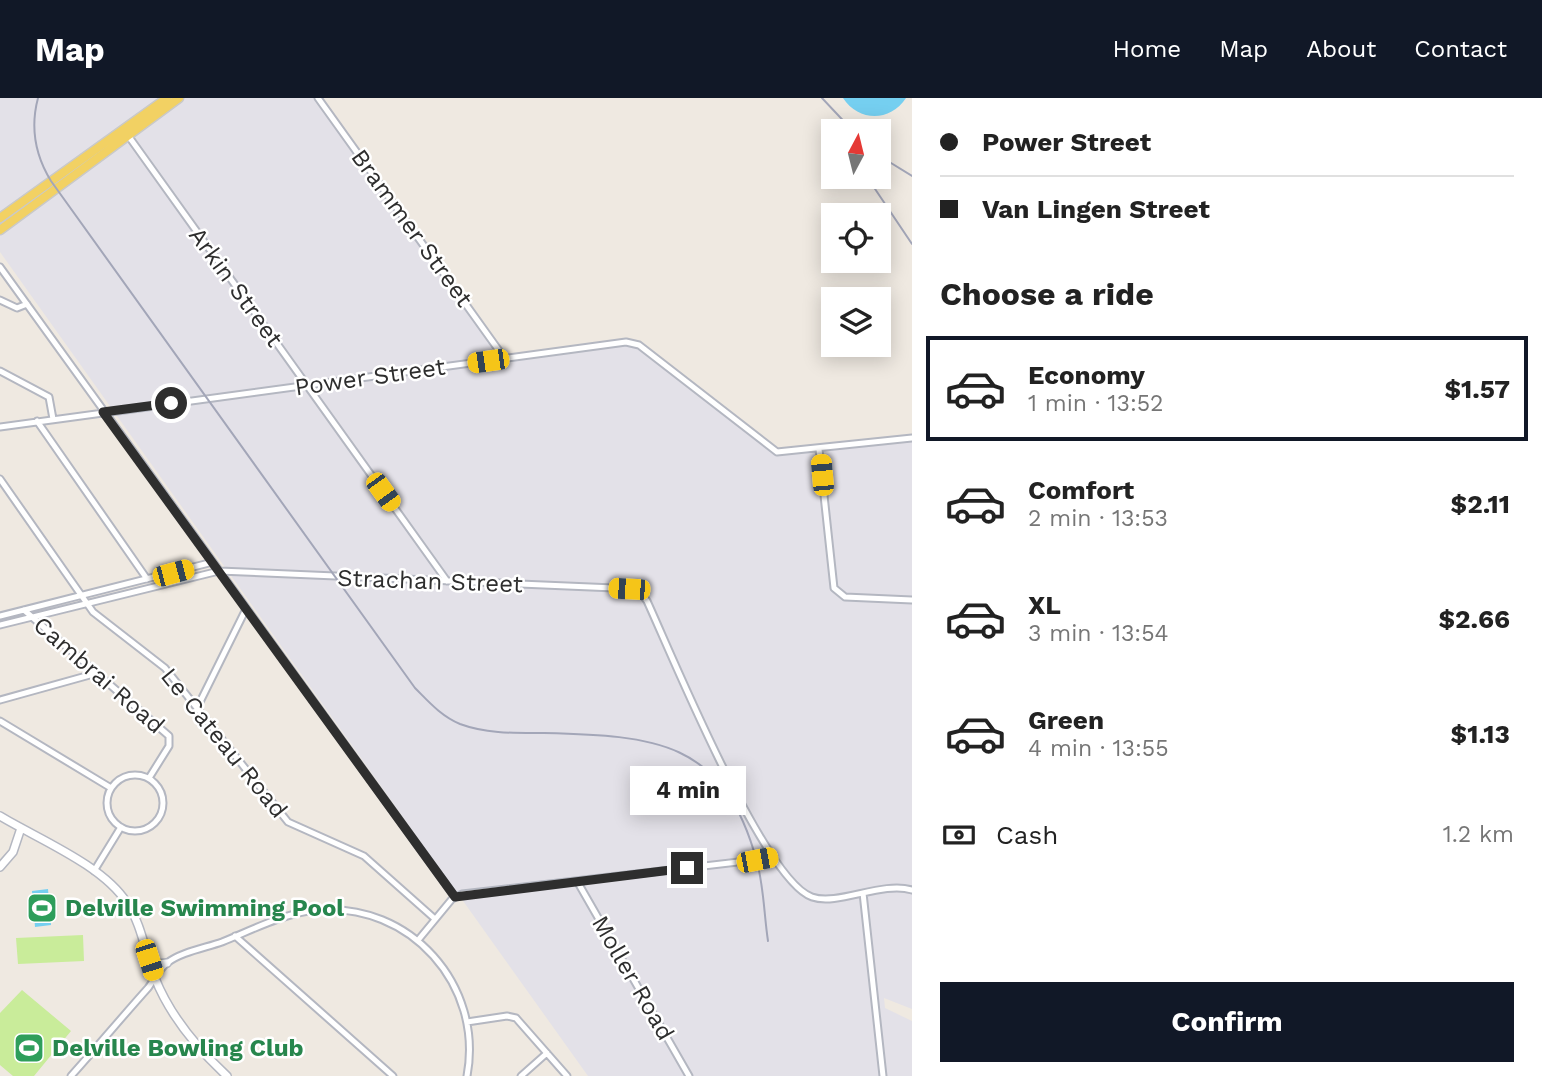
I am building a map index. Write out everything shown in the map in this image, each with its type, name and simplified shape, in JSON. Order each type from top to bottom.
[{"type":"main road","points":[[0,218],[172,99]]},
{"type":"main road","points":[[0,230],[126,132]]},
{"type":"main road","points":[[0,816],[94,871],[127,901],[155,979],[185,1030],[227,1076]]},
{"type":"main road","points":[[0,867],[11,856],[21,828]]},
{"type":"main road","points":[[149,960],[157,964],[167,963]]},
{"type":"street","name":"Brammer Street","points":[[318,98],[505,359]]},
{"type":"street","name":"Arkin Street","points":[[126,132],[447,581]]},
{"type":"street","points":[[0,267],[455,897]]},
{"type":"street","points":[[0,300],[17,308],[27,304]]},
{"type":"street","name":"Power Street","points":[[0,427],[635,343],[770,449],[780,453],[912,438]]},
{"type":"street","points":[[0,371],[49,397],[53,419]]},
{"type":"street","points":[[37,421],[151,588]]},
{"type":"street","points":[[819,449],[834,588],[845,597],[912,600]]},
{"type":"street","points":[[0,479],[88,603]]},
{"type":"street","points":[[0,616],[213,562]]},
{"type":"street","name":"Strachan Street","points":[[0,625],[219,571],[641,591],[712,746],[772,858]]},
{"type":"street","name":"Le Cateau Road","points":[[88,603],[93,612],[165,668],[288,822],[364,856],[435,919]]},
{"type":"street","points":[[197,708],[246,609]]},
{"type":"street","name":"Cambrai Road","points":[[24,610],[169,736],[169,746],[149,778]]},
{"type":"street","points":[[0,700],[97,673]]},
{"type":"street","points":[[0,721],[111,788]]},
{"type":"street","points":[[128,776],[149,778],[162,791],[164,803],[161,815],[153,825],[142,831],[121,827],[107,809],[111,788],[128,776]]},
{"type":"street","points":[[94,871],[121,827]]},
{"type":"street","points":[[419,939],[455,897],[772,858],[804,892],[820,898],[901,888],[912,890]]},
{"type":"street","name":"Moller Road","points":[[577,881],[689,1076]]},
{"type":"street","points":[[863,892],[883,1076]]},
{"type":"street","points":[[71,1076],[167,963],[298,913],[335,909],[376,917],[419,939],[449,975],[467,1022],[470,1050],[467,1076]]},
{"type":"street","points":[[235,936],[393,1076]]},
{"type":"street","points":[[467,1022],[513,1016],[567,1076]]},
{"type":"street","points":[[521,1076],[547,1053]]},
{"type":"shaded area","points":[[0,98],[316,98],[507,361],[636,344],[778,452],[912,438],[912,1009],[884,998],[885,1008],[912,1021],[912,1076],[588,1076],[0,252]]},
{"type":"green space","points":[[83,935],[84,961],[18,964],[16,938]]},
{"type":"green space","name":"Delville Bowling Club","points":[[22,990],[71,1031],[34,1076],[13,1076],[0,1065],[0,1013]]},
{"type":"water","points":[[843,98],[906,98],[892,111],[874,116],[857,111]]},
{"type":"water","name":"Delville Swimming Pool","points":[[48,889],[51,925],[35,927],[32,891]]},
{"type":"railway","points":[[38,98],[34,131],[41,161],[51,181],[415,688],[447,717],[470,727],[502,732],[619,737],[679,752],[704,768],[725,790],[743,821],[757,862],[768,941]]},
{"type":"railway","points":[[822,98],[842,119]]},
{"type":"railway","points":[[891,163],[912,176]]},
{"type":"railway","points":[[875,189],[912,244]]},
{"type":"place","name":"Delville Swimming Pool","points":[[42,908]]},
{"type":"place","name":"Delville Bowling Club","points":[[29,1048]]},
{"type":"route","points":[[171,403],[103,412],[455,897],[466,893],[687,868]]}]
